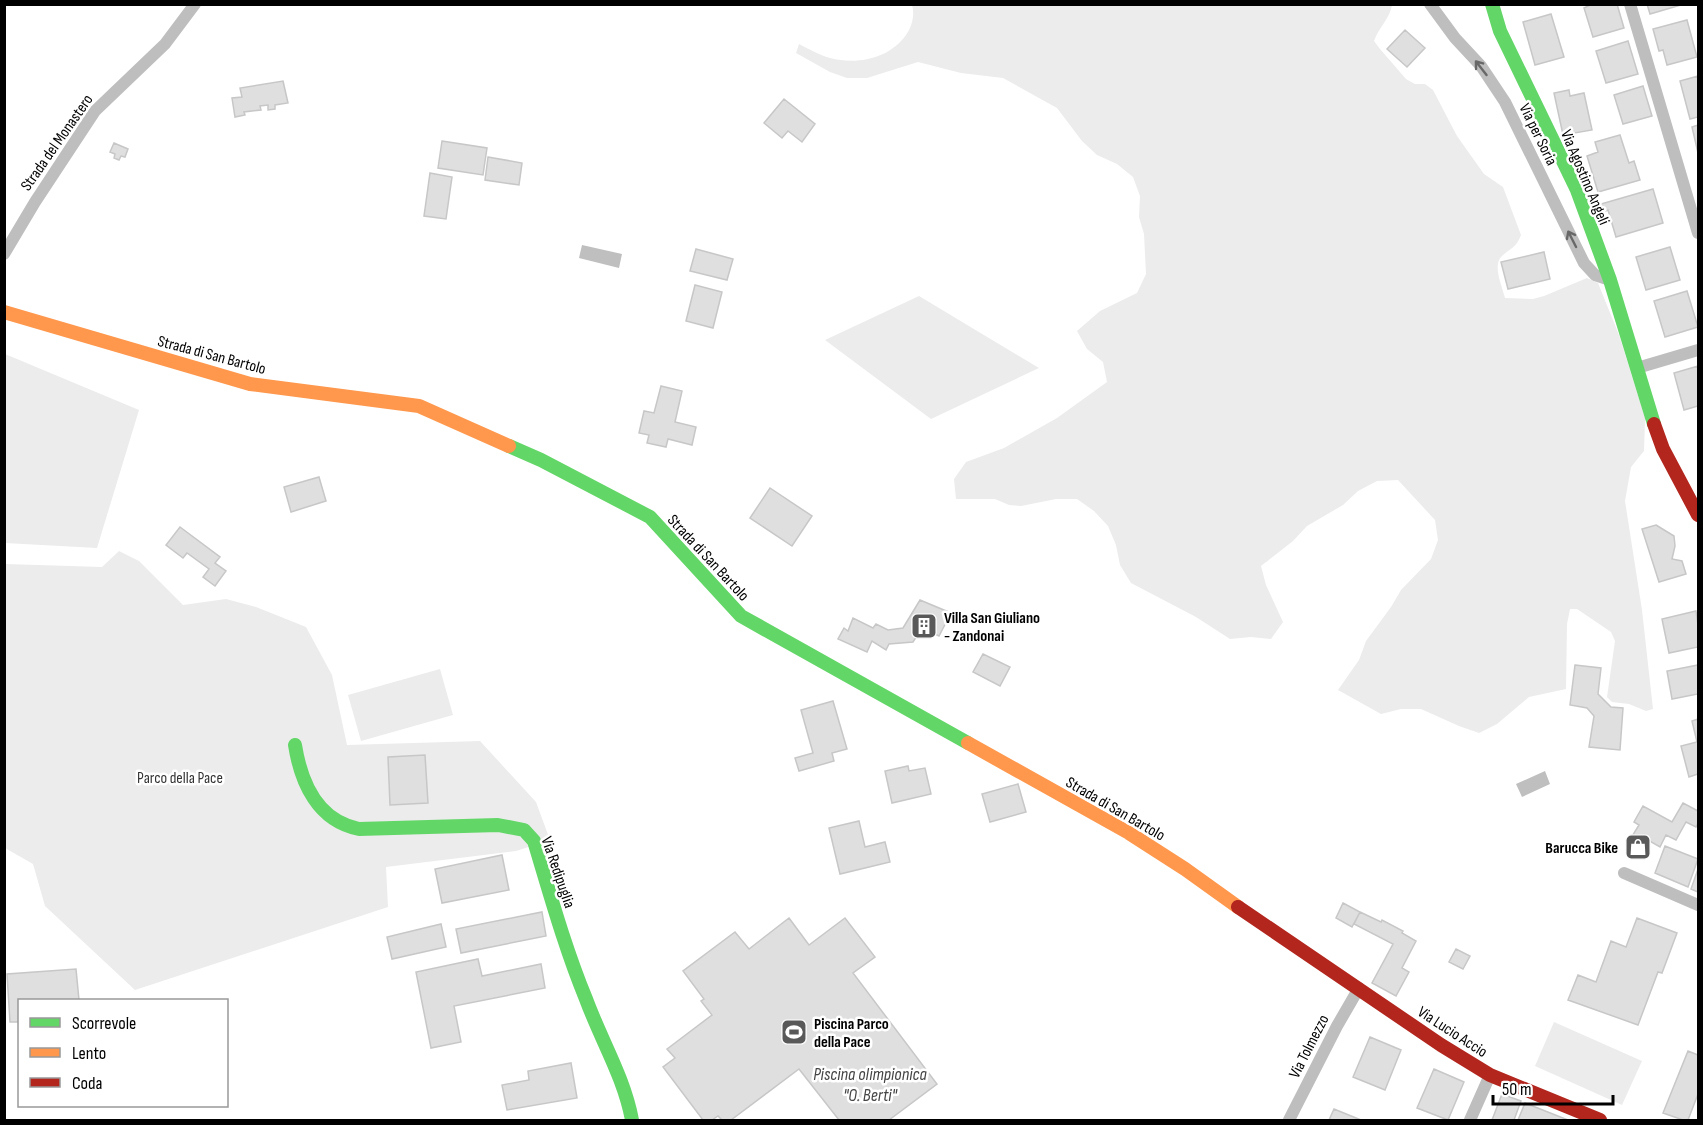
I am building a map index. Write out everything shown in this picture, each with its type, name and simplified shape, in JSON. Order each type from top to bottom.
[{"type":"street","name":"Strada del Monastero","points":[[4,254],[95,111],[165,44],[195,4]]},
{"type":"street","name":"Via per Soria","points":[[1430,4],[1455,38],[1481,66],[1506,102],[1584,263],[1595,275],[1610,280]]},
{"type":"street","name":"Via Agostino Angeli","points":[[1492,4],[1500,32],[1577,190],[1610,280],[1636,368]]},
{"type":"street","points":[[1630,4],[1698,233]]},
{"type":"street","name":"Strada di San Bartolo","points":[[4,312],[250,384],[419,406],[541,460],[650,517],[741,616],[1129,833],[1185,869],[1284,940],[1359,988]]},
{"type":"street","points":[[1698,350],[1636,368],[1663,449],[1698,515]]},
{"type":"street","name":"Via Redipuglia","points":[[296,745],[299,770],[321,810],[343,826],[359,829],[498,825],[524,830],[534,841],[588,1007],[626,1095],[632,1120]]},
{"type":"street","points":[[1624,873],[1698,905]]},
{"type":"street","name":"Via Lucio Accio","points":[[1359,988],[1440,1045],[1490,1075],[1600,1120]]},
{"type":"street","name":"Via Tolmezzo","points":[[1289,1120],[1336,1026],[1359,988]]},
{"type":"street","points":[[1470,1120],[1490,1075]]},
{"type":"green space","points":[[912,5],[1392,5],[1374,41],[1406,79],[1415,84],[1425,84],[1433,90],[1457,136],[1484,174],[1503,187],[1521,235],[1515,245],[1499,260],[1499,276],[1505,298],[1533,299],[1587,278],[1598,283],[1619,335],[1645,418],[1644,451],[1631,467],[1625,501],[1642,610],[1653,709],[1646,711],[1629,704],[1612,702],[1607,697],[1615,641],[1611,632],[1577,609],[1570,609],[1567,624],[1566,689],[1529,697],[1497,724],[1479,733],[1421,709],[1401,709],[1381,714],[1338,690],[1359,660],[1366,641],[1401,590],[1431,559],[1438,540],[1435,520],[1398,480],[1377,481],[1358,491],[1343,505],[1307,526],[1293,541],[1261,566],[1266,585],[1283,622],[1271,639],[1251,637],[1230,639],[1196,617],[1131,583],[1120,565],[1116,545],[1108,526],[1094,511],[1077,499],[1056,499],[1021,506],[1009,505],[995,499],[956,499],[954,479],[966,462],[1004,448],[1057,418],[1107,382],[1103,362],[1087,349],[1077,331],[1100,311],[1137,293],[1146,274],[1144,234],[1139,217],[1140,196],[1133,177],[1117,164],[1097,155],[1082,141],[1057,108],[1003,78],[961,73],[918,62],[867,78],[847,78],[830,72],[796,53],[799,44],[822,55],[840,60],[861,60],[882,55],[899,43],[908,32],[913,17]]},
{"type":"green space","points":[[919,296],[1039,368],[931,419],[825,340]]},
{"type":"green space","points":[[5,354],[139,410],[97,548],[5,543]]},
{"type":"green space","name":"Parco della Pace","points":[[119,551],[139,561],[183,605],[226,599],[256,607],[306,627],[332,675],[347,745],[480,741],[536,802],[550,840],[516,851],[386,867],[388,907],[135,990],[45,906],[33,864],[5,848],[5,564],[102,567]]},
{"type":"green space","points":[[440,669],[453,715],[361,741],[348,695]]},
{"type":"green space","points":[[1554,1022],[1642,1061],[1622,1105],[1535,1066]]},
{"type":"shaded area","points":[[582,245],[622,254],[619,268],[579,258]]},
{"type":"shaded area","points":[[1545,771],[1550,784],[1522,797],[1516,784]]},
{"type":"building","points":[[1592,4],[1617,4],[1624,28],[1593,37],[1584,8]]},
{"type":"building","points":[[1647,4],[1681,4],[1681,5],[1650,14]]},
{"type":"building","points":[[1551,14],[1564,57],[1535,65],[1523,22]]},
{"type":"building","points":[[1687,20],[1697,57],[1667,65],[1663,50],[1659,51],[1653,29]]},
{"type":"building","points":[[1405,30],[1425,48],[1407,67],[1387,49]]},
{"type":"building","points":[[1628,41],[1638,74],[1606,83],[1596,51]]},
{"type":"building","points":[[1698,76],[1698,117],[1690,119],[1680,81]]},
{"type":"building","points":[[283,81],[288,103],[275,105],[275,109],[268,110],[268,105],[260,106],[261,110],[244,112],[245,115],[235,117],[232,98],[242,97],[240,88]]},
{"type":"building","points":[[1643,86],[1652,116],[1623,124],[1614,95]]},
{"type":"building","points":[[1569,90],[1570,96],[1584,93],[1592,130],[1563,135],[1554,93]]},
{"type":"building","points":[[784,99],[815,124],[802,142],[788,131],[782,138],[764,123]]},
{"type":"building","points":[[1698,125],[1698,153],[1692,127]]},
{"type":"building","points":[[1620,135],[1629,163],[1634,161],[1640,180],[1598,192],[1587,156],[1598,152],[1595,142]]},
{"type":"building","points":[[442,141],[487,148],[483,175],[438,168]]},
{"type":"building","points":[[114,143],[128,149],[125,157],[121,156],[119,160],[114,158],[115,154],[110,152]]},
{"type":"building","points":[[488,157],[522,163],[519,185],[485,180]]},
{"type":"building","points":[[430,173],[452,177],[446,219],[424,216]]},
{"type":"building","points":[[1653,189],[1663,223],[1616,237],[1608,210],[1603,212],[1601,204]]},
{"type":"building","points":[[1670,247],[1680,280],[1646,290],[1636,257]]},
{"type":"building","points":[[696,249],[733,259],[727,280],[690,271]]},
{"type":"building","points":[[1544,252],[1550,279],[1508,289],[1501,262]]},
{"type":"building","points":[[695,285],[722,292],[713,328],[686,321]]},
{"type":"building","points":[[1687,291],[1698,327],[1665,337],[1654,301]]},
{"type":"building","points":[[1698,366],[1698,406],[1684,410],[1674,373]]},
{"type":"building","points":[[661,386],[682,391],[675,422],[696,427],[692,445],[668,439],[666,447],[647,443],[649,435],[639,433],[644,411],[654,413]]},
{"type":"building","points":[[319,477],[326,501],[291,512],[284,487]]},
{"type":"building","points":[[770,488],[812,516],[792,546],[750,518]]},
{"type":"building","points":[[1656,525],[1674,536],[1675,546],[1672,559],[1682,561],[1686,574],[1659,582],[1642,529]]},
{"type":"building","points":[[180,527],[220,557],[215,563],[226,571],[215,586],[203,577],[209,569],[187,553],[183,558],[166,545]]},
{"type":"building","name":"Villa San Giuliano - Zandonai","points":[[920,600],[951,613],[939,636],[922,628],[913,642],[889,644],[886,650],[872,641],[867,652],[838,639],[844,628],[848,631],[853,618],[873,628],[876,624],[888,630],[903,628]]},
{"type":"building","points":[[1696,611],[1698,647],[1669,653],[1662,619]]},
{"type":"building","points":[[983,654],[1010,667],[1000,686],[973,672]]},
{"type":"building","points":[[1575,665],[1601,668],[1598,694],[1611,707],[1623,708],[1620,750],[1589,747],[1594,716],[1587,708],[1570,705]]},
{"type":"building","points":[[1698,665],[1698,694],[1672,699],[1667,671]]},
{"type":"building","points":[[833,701],[847,749],[832,753],[834,761],[799,771],[795,758],[813,753],[801,710]]},
{"type":"building","points":[[1698,719],[1698,774],[1689,777],[1681,746],[1697,742],[1692,721]]},
{"type":"building","points":[[425,755],[428,803],[390,805],[388,757]]},
{"type":"building","points":[[908,766],[909,771],[925,768],[931,794],[892,803],[885,771]]},
{"type":"building","points":[[1018,784],[1026,812],[990,822],[982,794]]},
{"type":"building","points":[[1683,803],[1698,811],[1696,827],[1686,822],[1676,840],[1666,835],[1660,847],[1648,840],[1645,846],[1631,838],[1639,825],[1634,822],[1643,806],[1672,822]]},
{"type":"building","points":[[859,821],[865,847],[885,842],[890,862],[840,874],[829,828]]},
{"type":"building","points":[[1665,846],[1698,859],[1688,887],[1655,873]]},
{"type":"building","points":[[502,855],[509,890],[442,903],[435,869]]},
{"type":"building","points":[[1698,869],[1698,892],[1691,889]]},
{"type":"building","points":[[1343,903],[1360,912],[1352,927],[1336,918]]},
{"type":"building","points":[[542,912],[546,936],[461,953],[456,929]]},
{"type":"building","points":[[1360,912],[1381,922],[1382,920],[1416,941],[1402,968],[1409,972],[1396,996],[1372,983],[1393,944],[1354,924]]},
{"type":"building","name":"Piscina Parco della Pace","points":[[789,918],[809,945],[845,918],[875,957],[853,973],[937,1084],[889,1120],[839,1120],[799,1069],[731,1120],[722,1120],[718,1116],[712,1120],[703,1120],[663,1067],[675,1058],[667,1049],[712,1015],[701,1001],[704,999],[683,971],[735,932],[749,949]]},
{"type":"building","points":[[1637,918],[1677,933],[1662,973],[1658,972],[1638,1025],[1568,1000],[1578,975],[1596,982],[1611,941],[1626,947]]},
{"type":"building","points":[[441,924],[446,947],[392,959],[387,937]]},
{"type":"building","points":[[1456,949],[1470,956],[1463,969],[1449,962]]},
{"type":"building","points":[[478,959],[482,976],[541,964],[545,988],[454,1006],[461,1042],[431,1048],[416,972]]},
{"type":"building","points":[[76,969],[79,999],[18,999],[18,1022],[10,1022],[7,974]]},
{"type":"building","points":[[1370,1037],[1401,1050],[1385,1090],[1353,1077]]},
{"type":"building","points":[[1688,1051],[1698,1055],[1698,1094],[1688,1120],[1683,1120],[1663,1113]]},
{"type":"building","points":[[571,1063],[577,1098],[507,1110],[502,1085],[529,1080],[528,1071]]},
{"type":"building","points":[[1434,1069],[1464,1082],[1448,1120],[1417,1108]]},
{"type":"building","points":[[1502,1094],[1521,1101],[1514,1120],[1492,1120]]},
{"type":"building","points":[[1525,1103],[1568,1120],[1518,1120]]},
{"type":"building","points":[[1334,1109],[1361,1120],[1329,1120]]},
{"type":"traffic: fast","points":[[1492,4],[1500,31],[1577,190],[1610,280],[1654,424]]},
{"type":"traffic: fast","points":[[509,446],[541,460],[650,517],[741,616],[968,743]]},
{"type":"traffic: fast","points":[[295,745],[302,773],[314,798],[322,809],[345,825],[359,829],[498,825],[524,830],[534,841],[571,960],[624,1089],[632,1120]]},
{"type":"traffic: slow","points":[[4,312],[250,384],[419,406],[509,446]]},
{"type":"traffic: slow","points":[[968,743],[1129,833],[1238,907]]},
{"type":"traffic: jam","points":[[1654,424],[1663,449],[1698,515]]},
{"type":"traffic: jam","points":[[1238,907],[1441,1045],[1490,1075],[1600,1120]]},
{"type":"place","name":"Villa San Giuliano - Zandonai","points":[[924,626]]},
{"type":"place","name":"Barucca Bike","points":[[1638,847]]},
{"type":"place","name":"Piscina Parco della Pace","points":[[794,1032]]},
{"type":"water label","name":"Piscina olimpionica \"O. Berti\"","points":[[870,1084]]}]
